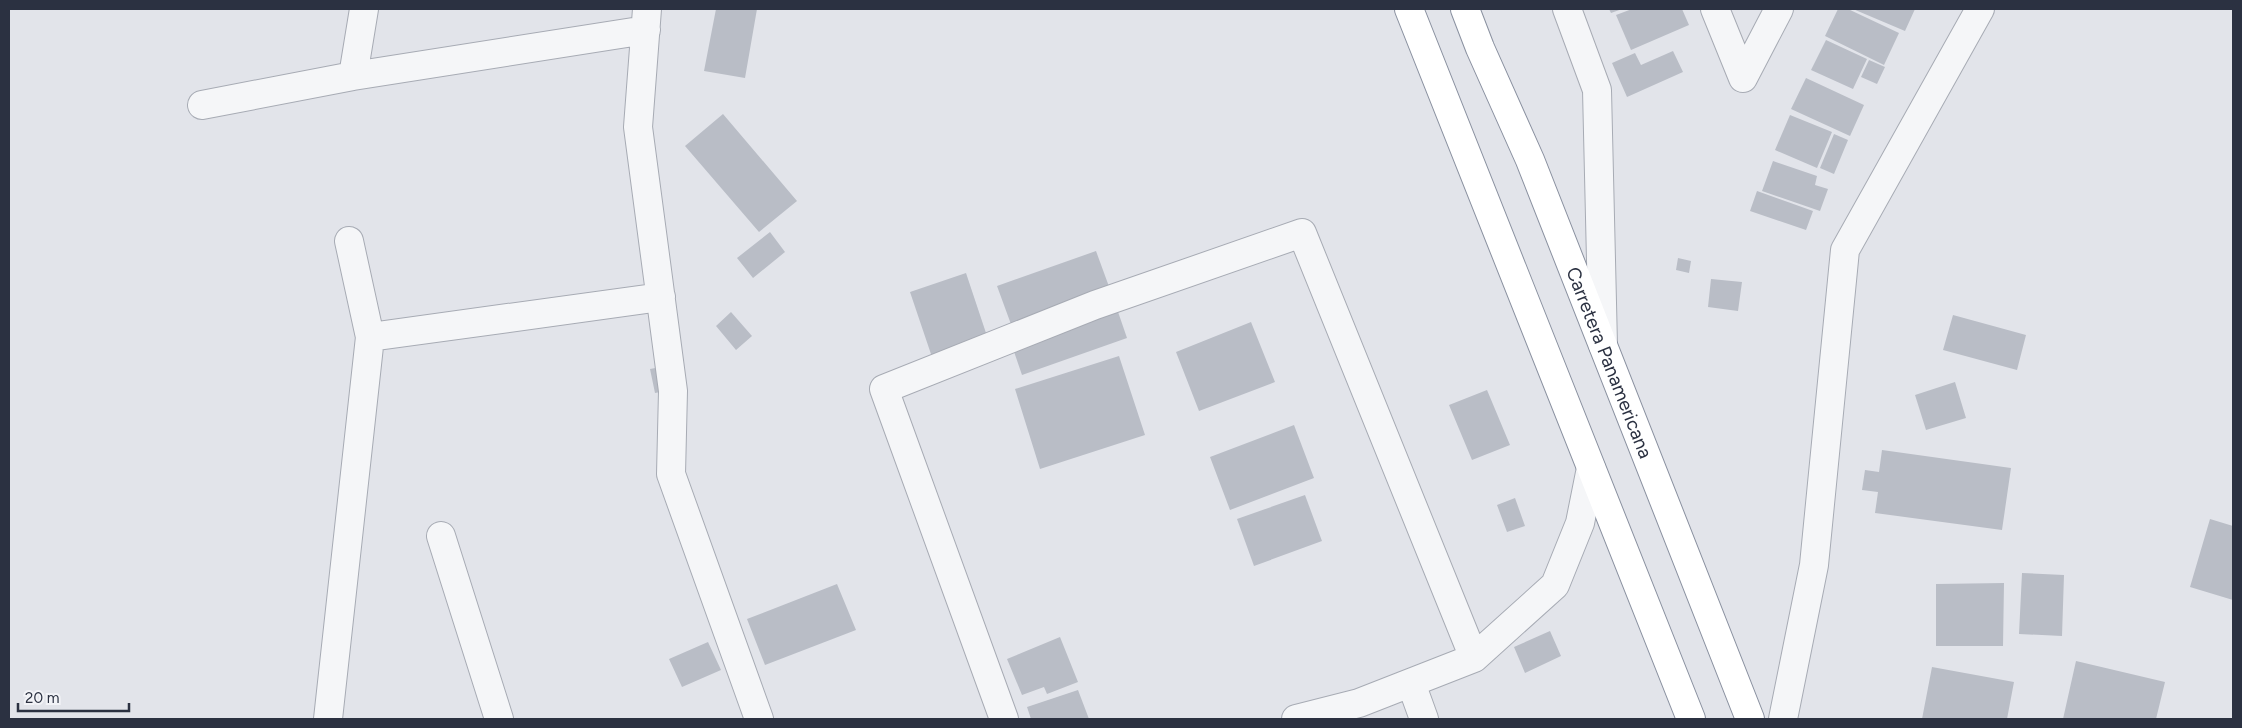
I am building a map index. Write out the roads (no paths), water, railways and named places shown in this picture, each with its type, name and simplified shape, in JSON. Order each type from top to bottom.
[{"type":"highway","points":[[1409,9],[1691,719]]},
{"type":"highway","name":"Carretera Panamericana","points":[[1465,9],[1480,48],[1530,160],[1750,719]]},
{"type":"street","points":[[353,76],[364,9]]},
{"type":"street","points":[[1567,9],[1597,90],[1603,346]]},
{"type":"street","points":[[1715,9],[1743,78],[1778,9]]},
{"type":"street","points":[[1783,719],[1814,565],[1845,250],[1980,9]]},
{"type":"street","points":[[202,104],[646,19],[638,126],[673,390],[671,474],[759,719]]},
{"type":"street","points":[[1004,719],[884,389],[1094,305],[1302,233],[1474,658]]},
{"type":"street","points":[[328,719],[370,337],[349,241]]},
{"type":"street","points":[[370,337],[661,297]]},
{"type":"street","points":[[1296,719],[1360,704],[1474,658],[1555,585],[1580,523],[1591,468]]},
{"type":"street","points":[[441,536],[499,719]]},
{"type":"street","points":[[1411,683],[1424,719]]}]
